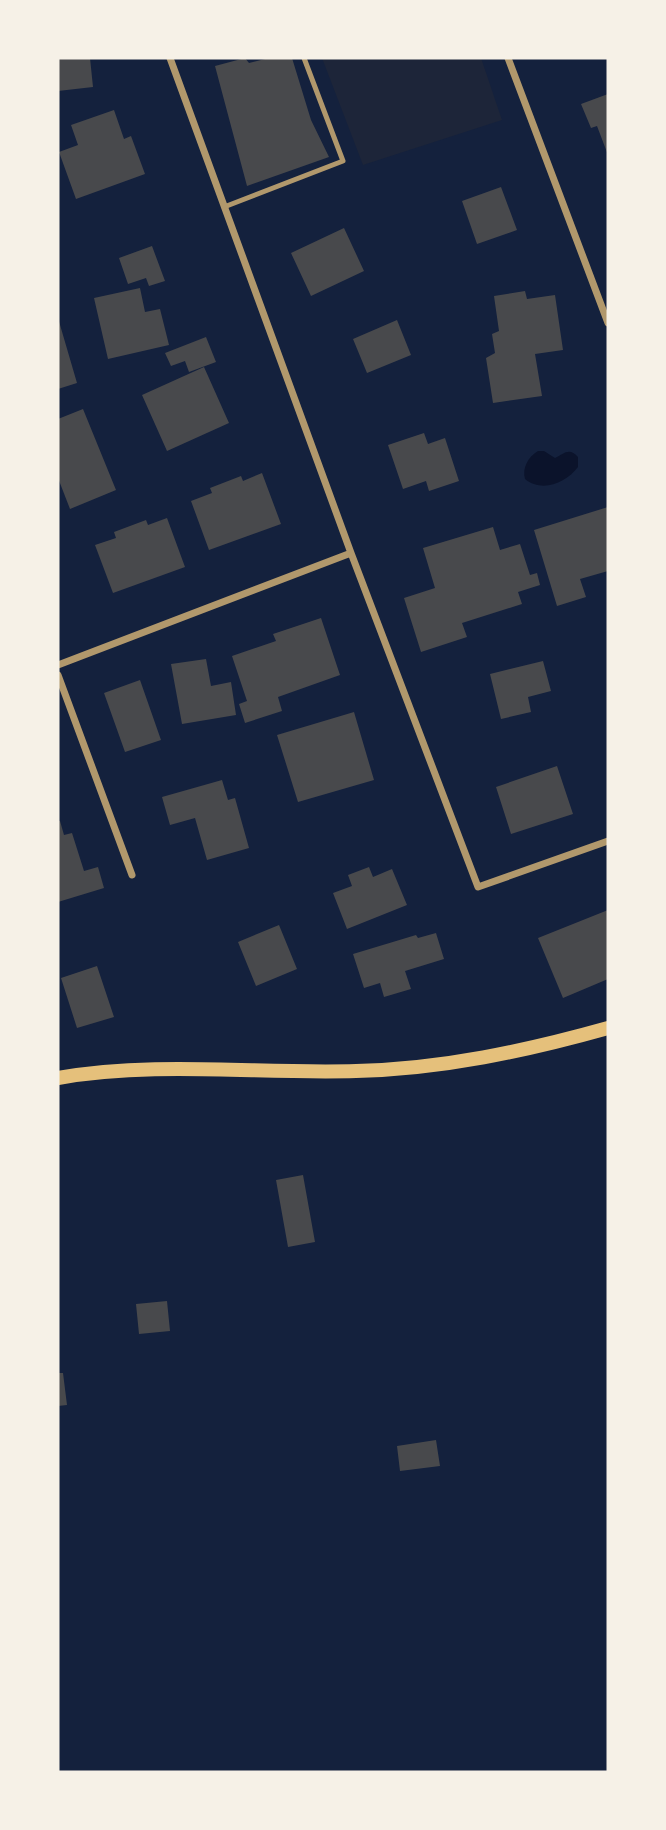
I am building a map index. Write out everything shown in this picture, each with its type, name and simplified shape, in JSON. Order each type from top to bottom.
[{"type":"main road","points":[[58,1078],[110,1070],[160,1068],[316,1072],[397,1070],[468,1061],[608,1028]]},
{"type":"street","points":[[170,58],[351,553],[478,887],[608,841]]},
{"type":"street","points":[[508,58],[608,323]]},
{"type":"street","points":[[58,665],[351,553]]},
{"type":"street","points":[[58,675],[132,875]]},
{"type":"lane","points":[[224,206],[343,161],[304,58]]},
{"type":"shaded area","points":[[322,58],[481,58],[502,120],[363,165]]},
{"type":"shaded area","points":[[538,451],[544,451],[555,458],[572,452],[578,457],[578,467],[560,482],[546,486],[532,483],[525,479],[524,471],[529,460]]},
{"type":"building","points":[[58,58],[90,58],[93,87],[58,91]]},
{"type":"building","points":[[245,58],[249,63],[269,58],[292,58],[311,120],[329,157],[247,186],[215,66]]},
{"type":"building","points":[[608,94],[608,155],[597,126],[591,128],[581,104]]},
{"type":"building","points":[[114,110],[124,139],[131,136],[145,174],[76,199],[59,152],[78,145],[71,125]]},
{"type":"building","points":[[501,187],[517,230],[477,244],[462,201]]},
{"type":"building","points":[[344,228],[364,271],[311,296],[291,253]]},
{"type":"building","points":[[152,246],[165,281],[149,286],[146,278],[128,284],[119,258]]},
{"type":"building","points":[[140,288],[145,312],[160,309],[169,345],[108,359],[94,298]]},
{"type":"building","points":[[525,291],[527,299],[555,295],[563,350],[535,354],[542,396],[493,403],[486,358],[495,353],[492,334],[499,331],[494,296]]},
{"type":"building","points":[[58,318],[77,383],[58,389]]},
{"type":"building","points":[[397,320],[411,355],[367,373],[353,339]]},
{"type":"building","points":[[206,337],[216,362],[189,372],[185,361],[171,366],[165,353]]},
{"type":"building","points":[[204,367],[229,423],[167,451],[142,395]]},
{"type":"building","points":[[83,409],[116,490],[70,509],[58,478],[58,419]]},
{"type":"building","points":[[424,433],[428,444],[445,438],[459,481],[429,491],[426,481],[403,489],[388,445]]},
{"type":"building","points":[[262,473],[281,524],[209,550],[191,501],[212,493],[210,488],[241,476],[243,481]]},
{"type":"building","points":[[608,507],[608,571],[580,579],[586,597],[557,606],[534,530]]},
{"type":"building","points":[[167,518],[185,567],[113,593],[95,545],[116,538],[114,532],[146,520],[148,525]]},
{"type":"building","points":[[493,527],[500,550],[520,544],[530,575],[537,573],[540,585],[518,592],[522,604],[462,623],[467,637],[421,652],[404,598],[435,588],[423,548]]},
{"type":"building","points":[[321,618],[340,675],[278,697],[282,711],[245,723],[239,704],[247,701],[232,656],[276,641],[273,634]]},
{"type":"building","points":[[206,659],[211,686],[231,682],[236,715],[182,724],[171,664]]},
{"type":"building","points":[[543,661],[551,691],[528,697],[531,712],[501,719],[490,674]]},
{"type":"building","points":[[140,680],[161,740],[125,752],[104,693]]},
{"type":"building","points":[[354,712],[374,780],[298,802],[277,735]]},
{"type":"building","points":[[557,766],[573,814],[511,834],[496,787]]},
{"type":"building","points":[[222,780],[228,800],[235,798],[249,848],[207,860],[195,818],[170,825],[162,797]]},
{"type":"building","points":[[58,821],[64,835],[72,833],[84,871],[98,867],[104,888],[58,902]]},
{"type":"building","points":[[369,867],[373,877],[392,869],[407,905],[347,929],[333,893],[352,886],[348,875]]},
{"type":"building","points":[[608,910],[608,979],[563,998],[538,938]]},
{"type":"building","points":[[279,925],[297,969],[256,986],[238,942]]},
{"type":"building","points":[[436,933],[444,959],[405,971],[411,989],[384,997],[380,983],[364,988],[353,954],[416,935],[418,938]]},
{"type":"building","points":[[97,966],[114,1017],[77,1028],[61,978]]},
{"type":"building","points":[[303,1175],[315,1242],[288,1247],[276,1180]]},
{"type":"building","points":[[167,1301],[170,1331],[139,1334],[136,1304]]},
{"type":"building","points":[[58,1373],[63,1373],[67,1405],[58,1406]]},
{"type":"building","points":[[436,1440],[440,1466],[400,1471],[397,1446]]}]
